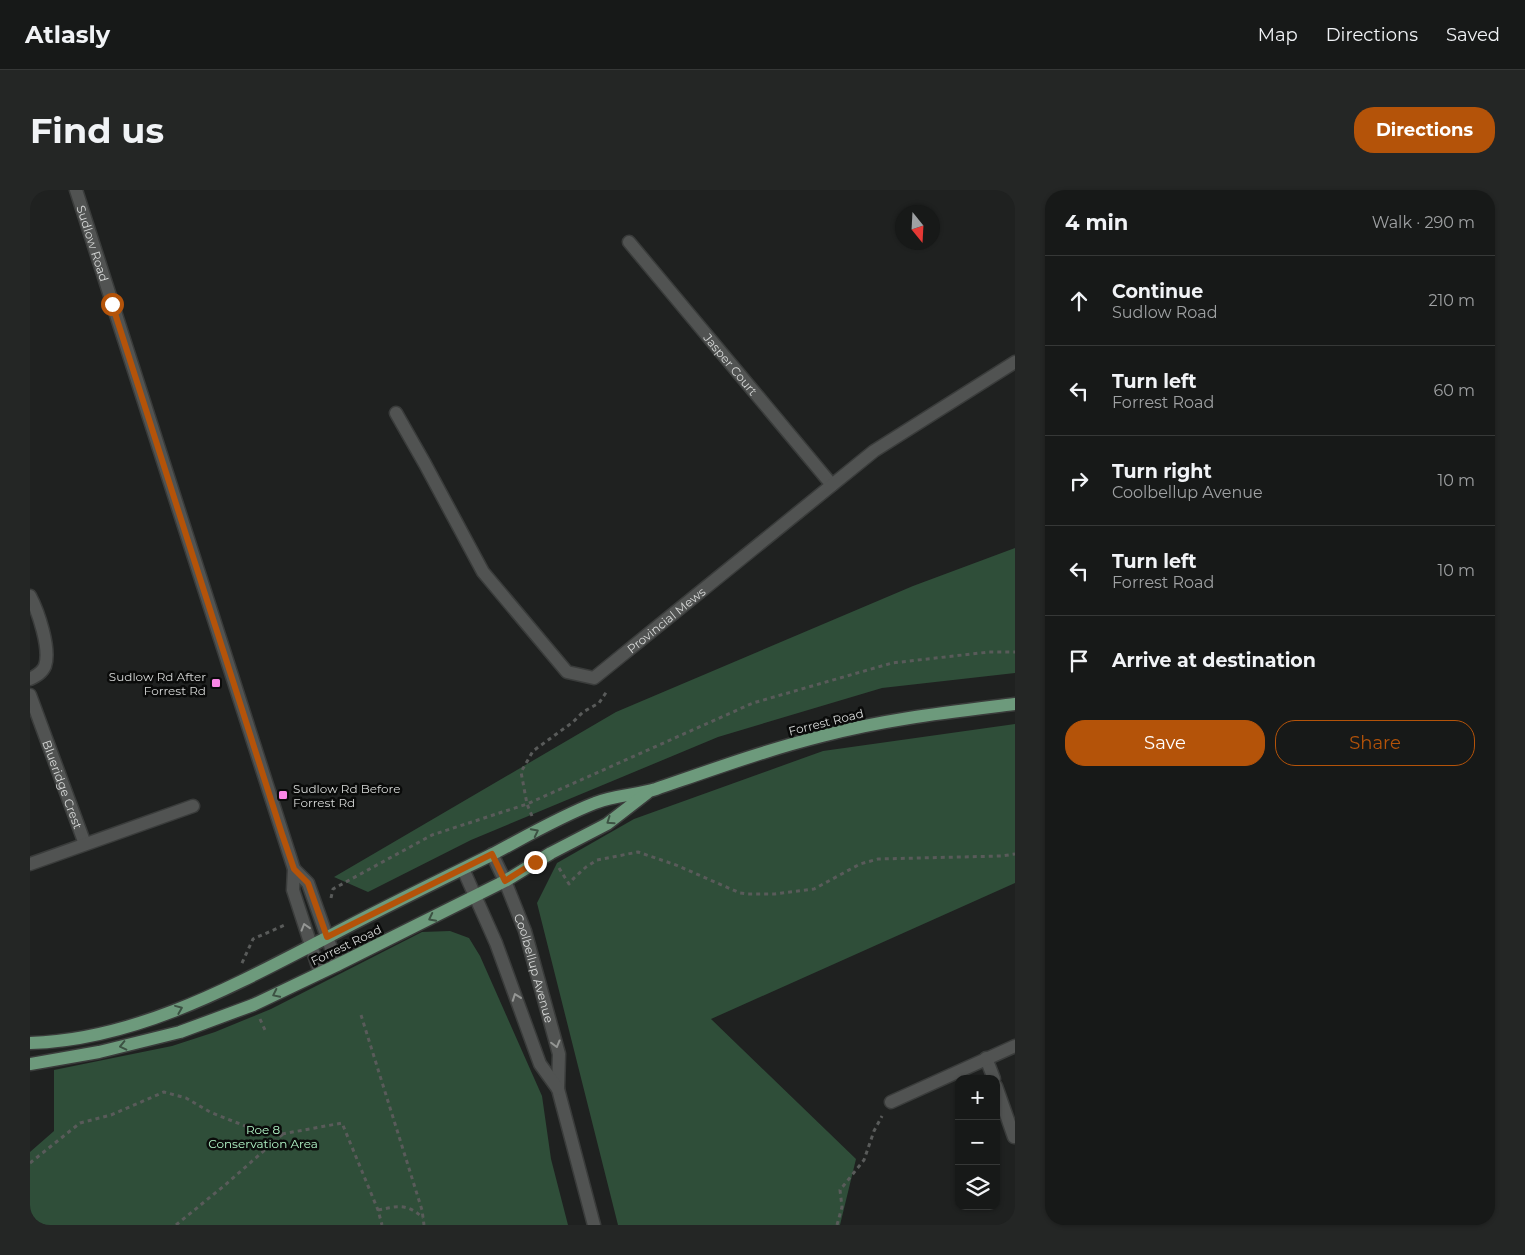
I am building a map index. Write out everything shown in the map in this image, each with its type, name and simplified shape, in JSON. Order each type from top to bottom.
[{"type":"main road","name":"Forrest Road","points":[[30,1043],[51,1042],[136,1024],[244,981],[463,868],[597,802],[648,791],[771,750],[824,735],[875,724],[1015,704]]},
{"type":"main road","name":"Forrest Road","points":[[30,1064],[99,1052],[180,1032],[253,1005],[337,966],[505,881],[550,853],[607,824],[648,791]]},
{"type":"street","name":"Sudlow Road","points":[[76,190],[294,869],[294,890],[320,973]]},
{"type":"street","name":"Jasper Court","points":[[629,242],[832,485]]},
{"type":"street","name":"Provincial Mews","points":[[396,413],[426,464],[483,572],[567,672],[594,678],[874,451],[1015,362]]},
{"type":"street","points":[[30,596],[41,626],[47,656],[44,667],[38,675],[30,679]]},
{"type":"street","name":"Blueridge Crest","points":[[30,695],[85,844]]},
{"type":"street","name":"Blueridge Crest","points":[[30,864],[192,806]]},
{"type":"street","name":"Coolbellup Avenue","points":[[492,854],[525,931],[559,1054],[558,1089],[594,1225]]},
{"type":"street","name":"Coolbellup Avenue","points":[[463,868],[496,942],[540,1064],[558,1089]]},
{"type":"street","name":"Sudlow Road","points":[[294,869],[308,883],[337,966]]},
{"type":"street","points":[[890,1102],[1015,1046]]},
{"type":"street","points":[[986,1058],[992,1075]]},
{"type":"street","points":[[1000,1097],[1014,1137]]},
{"type":"path","points":[[330,904],[334,889],[432,835],[526,804],[753,704],[892,663],[988,652],[1015,652]]},
{"type":"path","points":[[539,830],[526,804],[521,772],[532,751],[573,722],[583,712],[599,703],[615,680],[606,668]]},
{"type":"path","points":[[550,853],[569,884],[580,872],[597,860],[638,852],[676,865],[740,893],[748,894],[775,894],[814,889],[860,864],[878,860],[1015,854]]},
{"type":"path","points":[[361,1015],[424,1225]]},
{"type":"path","points":[[30,1164],[80,1123],[112,1115],[164,1092],[186,1098],[210,1112],[250,1128],[284,1133],[342,1122],[378,1210],[382,1225]]},
{"type":"path","points":[[838,1225],[842,1207],[840,1190],[864,1160],[874,1132],[890,1102]]},
{"type":"path","points":[[176,1225],[284,1133]]},
{"type":"path","points":[[378,1210],[398,1206],[414,1210],[423,1219]]},
{"type":"green space","points":[[1015,548],[1015,673],[882,688],[718,737],[471,840],[368,892],[334,877],[616,712],[913,586]]},
{"type":"green space","points":[[1015,724],[1015,883],[711,1019],[856,1159],[840,1225],[618,1225],[537,903],[557,863],[634,819],[823,751]]},
{"type":"green space","name":"Roe 8 Conservation Area","points":[[450,931],[469,938],[480,956],[542,1096],[551,1159],[568,1225],[30,1225],[30,1152],[54,1131],[54,1070],[172,1046],[215,1032],[271,1009],[422,932]]},
{"type":"place","name":"Sudlow Rd After Forrest Rd","points":[[216,683]]},
{"type":"place","name":"Sudlow Rd Before Forrest Rd","points":[[283,795]]},
{"type":"route","points":[[112,304],[282,834],[294,869],[308,883],[327,937],[492,854],[505,881],[535,862]]}]
